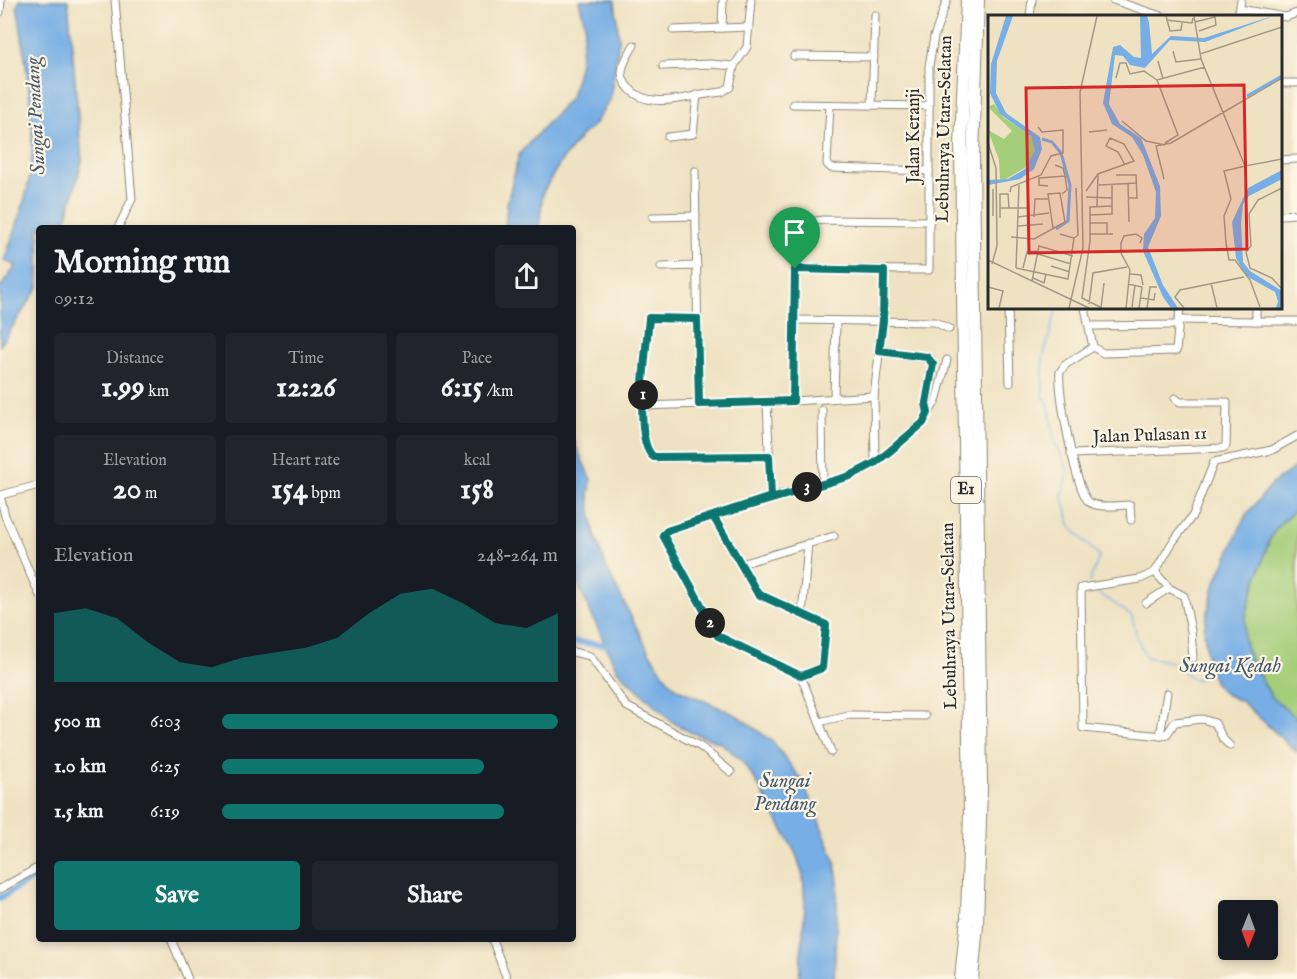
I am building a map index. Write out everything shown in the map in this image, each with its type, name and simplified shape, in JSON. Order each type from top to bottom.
[{"type":"highway","name":"Lebuhraya Utara–Selatan","points":[[961,979],[967,918],[970,813],[961,145],[967,0]]},
{"type":"highway","name":"Lebuhraya Utara–Selatan","points":[[972,979],[978,926],[981,796],[973,157],[978,0]]},
{"type":"street","points":[[0,12],[1,0]]},
{"type":"street","points":[[114,0],[132,199],[119,225]]},
{"type":"street","points":[[722,28],[723,0]]},
{"type":"street","points":[[634,45],[623,65],[621,75],[634,94],[645,99],[658,100],[722,92],[730,87],[734,66],[745,53],[751,0]]},
{"type":"street","points":[[1030,15],[1032,0]]},
{"type":"street","points":[[1113,0],[1158,15]]},
{"type":"street","points":[[1241,0],[1239,13],[1262,15]]},
{"type":"street","name":"Jalan Keranji","points":[[884,271],[926,271],[930,269],[931,51],[947,1]]},
{"type":"street","points":[[1282,17],[1297,13]]},
{"type":"street","points":[[872,105],[875,15]]},
{"type":"street","points":[[673,30],[749,27]]},
{"type":"street","points":[[794,56],[874,57]]},
{"type":"street","points":[[663,66],[717,64],[734,66]]},
{"type":"street","points":[[668,137],[693,134],[697,95]]},
{"type":"street","points":[[793,104],[929,106]]},
{"type":"street","points":[[830,105],[827,164],[833,169],[929,171]]},
{"type":"street","points":[[1282,160],[1297,159]]},
{"type":"street","points":[[695,171],[699,404]]},
{"type":"street","points":[[1282,215],[1297,214]]},
{"type":"street","points":[[653,217],[696,216]]},
{"type":"street","points":[[793,401],[796,224],[809,221],[930,221]]},
{"type":"street","points":[[661,267],[697,266]]},
{"type":"street","points":[[795,269],[884,271],[883,321],[874,396],[875,463]]},
{"type":"street","points":[[1008,309],[1010,383]]},
{"type":"street","points":[[1085,309],[1093,347],[1103,353],[1176,351],[1180,309]]},
{"type":"street","points":[[1256,309],[1256,321]]},
{"type":"street","points":[[697,319],[649,318],[643,406],[648,452],[657,458],[769,456]]},
{"type":"street","points":[[795,320],[935,322],[950,329]]},
{"type":"street","points":[[834,398],[836,321]]},
{"type":"street","points":[[1089,326],[1297,321]]},
{"type":"street","points":[[1093,347],[1065,365],[1060,372],[1071,454],[1090,502],[1095,505],[1130,505],[1131,520]]},
{"type":"street","points":[[879,351],[931,358],[933,367],[926,403],[928,413]]},
{"type":"street","points":[[831,752],[801,676],[718,636],[663,537],[667,531],[771,497],[845,478],[875,463],[923,423],[936,401],[947,360]]},
{"type":"street","points":[[643,406],[874,396]]},
{"type":"street","name":"Jalan Pulasan 11","points":[[1071,454],[1223,448],[1227,443],[1227,402],[1180,402],[1175,398]]},
{"type":"street","points":[[767,402],[771,497]]},
{"type":"street","points":[[822,410],[823,484]]},
{"type":"street","points":[[1230,746],[1223,739],[1215,723],[1209,720],[1179,720],[1171,726],[1167,734],[1160,736],[1087,729],[1082,726],[1080,591],[1082,587],[1140,579],[1155,572],[1172,543],[1193,515],[1214,462],[1272,450],[1297,436]]},
{"type":"street","points":[[36,486],[0,495],[5,516],[36,587]]},
{"type":"street","points":[[713,516],[758,594],[826,625],[822,668],[801,676]]},
{"type":"street","points":[[741,564],[834,536]]},
{"type":"street","points":[[801,615],[808,543]]},
{"type":"street","points":[[1155,572],[1169,588],[1180,592],[1186,600],[1192,636],[1192,658]]},
{"type":"street","points":[[1146,603],[1169,588]]},
{"type":"street","points":[[576,653],[590,656],[613,691],[632,710],[701,747],[731,772]]},
{"type":"street","points":[[1160,736],[1167,693]]},
{"type":"street","points":[[819,722],[848,715],[925,716]]},
{"type":"street","points":[[0,889],[36,869]]},
{"type":"street","points":[[172,942],[188,979]]},
{"type":"street","points":[[493,942],[507,979]]},
{"type":"green space","points":[[1297,508],[1297,719],[1271,696],[1249,658],[1244,638],[1246,613],[1269,541],[1276,528]]},
{"type":"water","name":"Sungai Pendang","points":[[20,0],[68,0],[82,161],[65,225],[36,225],[36,291],[0,346],[0,288],[16,266],[4,260],[25,197],[32,157],[29,91],[17,6]]},
{"type":"water","points":[[579,0],[615,0],[619,40],[610,100],[593,126],[581,136],[560,163],[543,192],[539,225],[505,225],[507,204],[519,154],[571,97],[579,67],[585,24]]},
{"type":"water","name":"Sungai Pendang","points":[[576,446],[591,480],[589,496],[594,531],[607,569],[649,652],[668,680],[678,689],[738,716],[773,742],[803,782],[835,861],[838,882],[834,979],[799,979],[805,906],[803,876],[796,854],[756,781],[741,760],[721,743],[690,732],[674,723],[617,670],[576,579]]},
{"type":"water","name":"Sungai Kedah","points":[[1297,466],[1297,508],[1276,528],[1269,541],[1246,613],[1244,638],[1249,658],[1271,696],[1297,719],[1297,752],[1241,701],[1225,694],[1216,685],[1208,667],[1204,629],[1214,586],[1246,515],[1272,484]]},
{"type":"waterway","points":[[1282,76],[1297,74]]},
{"type":"waterway","points":[[1057,309],[1043,358],[1043,397],[1048,402],[1055,443],[1066,464],[1068,474],[1062,495],[1071,527],[1099,556],[1090,582]]},
{"type":"waterway","points":[[1093,589],[1132,616],[1137,638],[1146,657],[1172,662],[1194,680],[1210,674]]},
{"type":"waterway","points":[[576,642],[611,645]]},
{"type":"waterway","points":[[0,898],[36,877]]},
{"type":"route","points":[[795,269],[793,401],[699,404],[697,319],[649,318],[643,406],[644,432],[651,456],[769,456],[771,497],[667,531],[663,535],[718,636],[726,642],[801,676],[822,668],[826,625],[758,594],[713,516],[771,497],[845,478],[875,463],[923,423],[928,413],[926,403],[933,364],[931,358],[927,357],[879,351],[883,321],[884,271],[795,269]]}]
